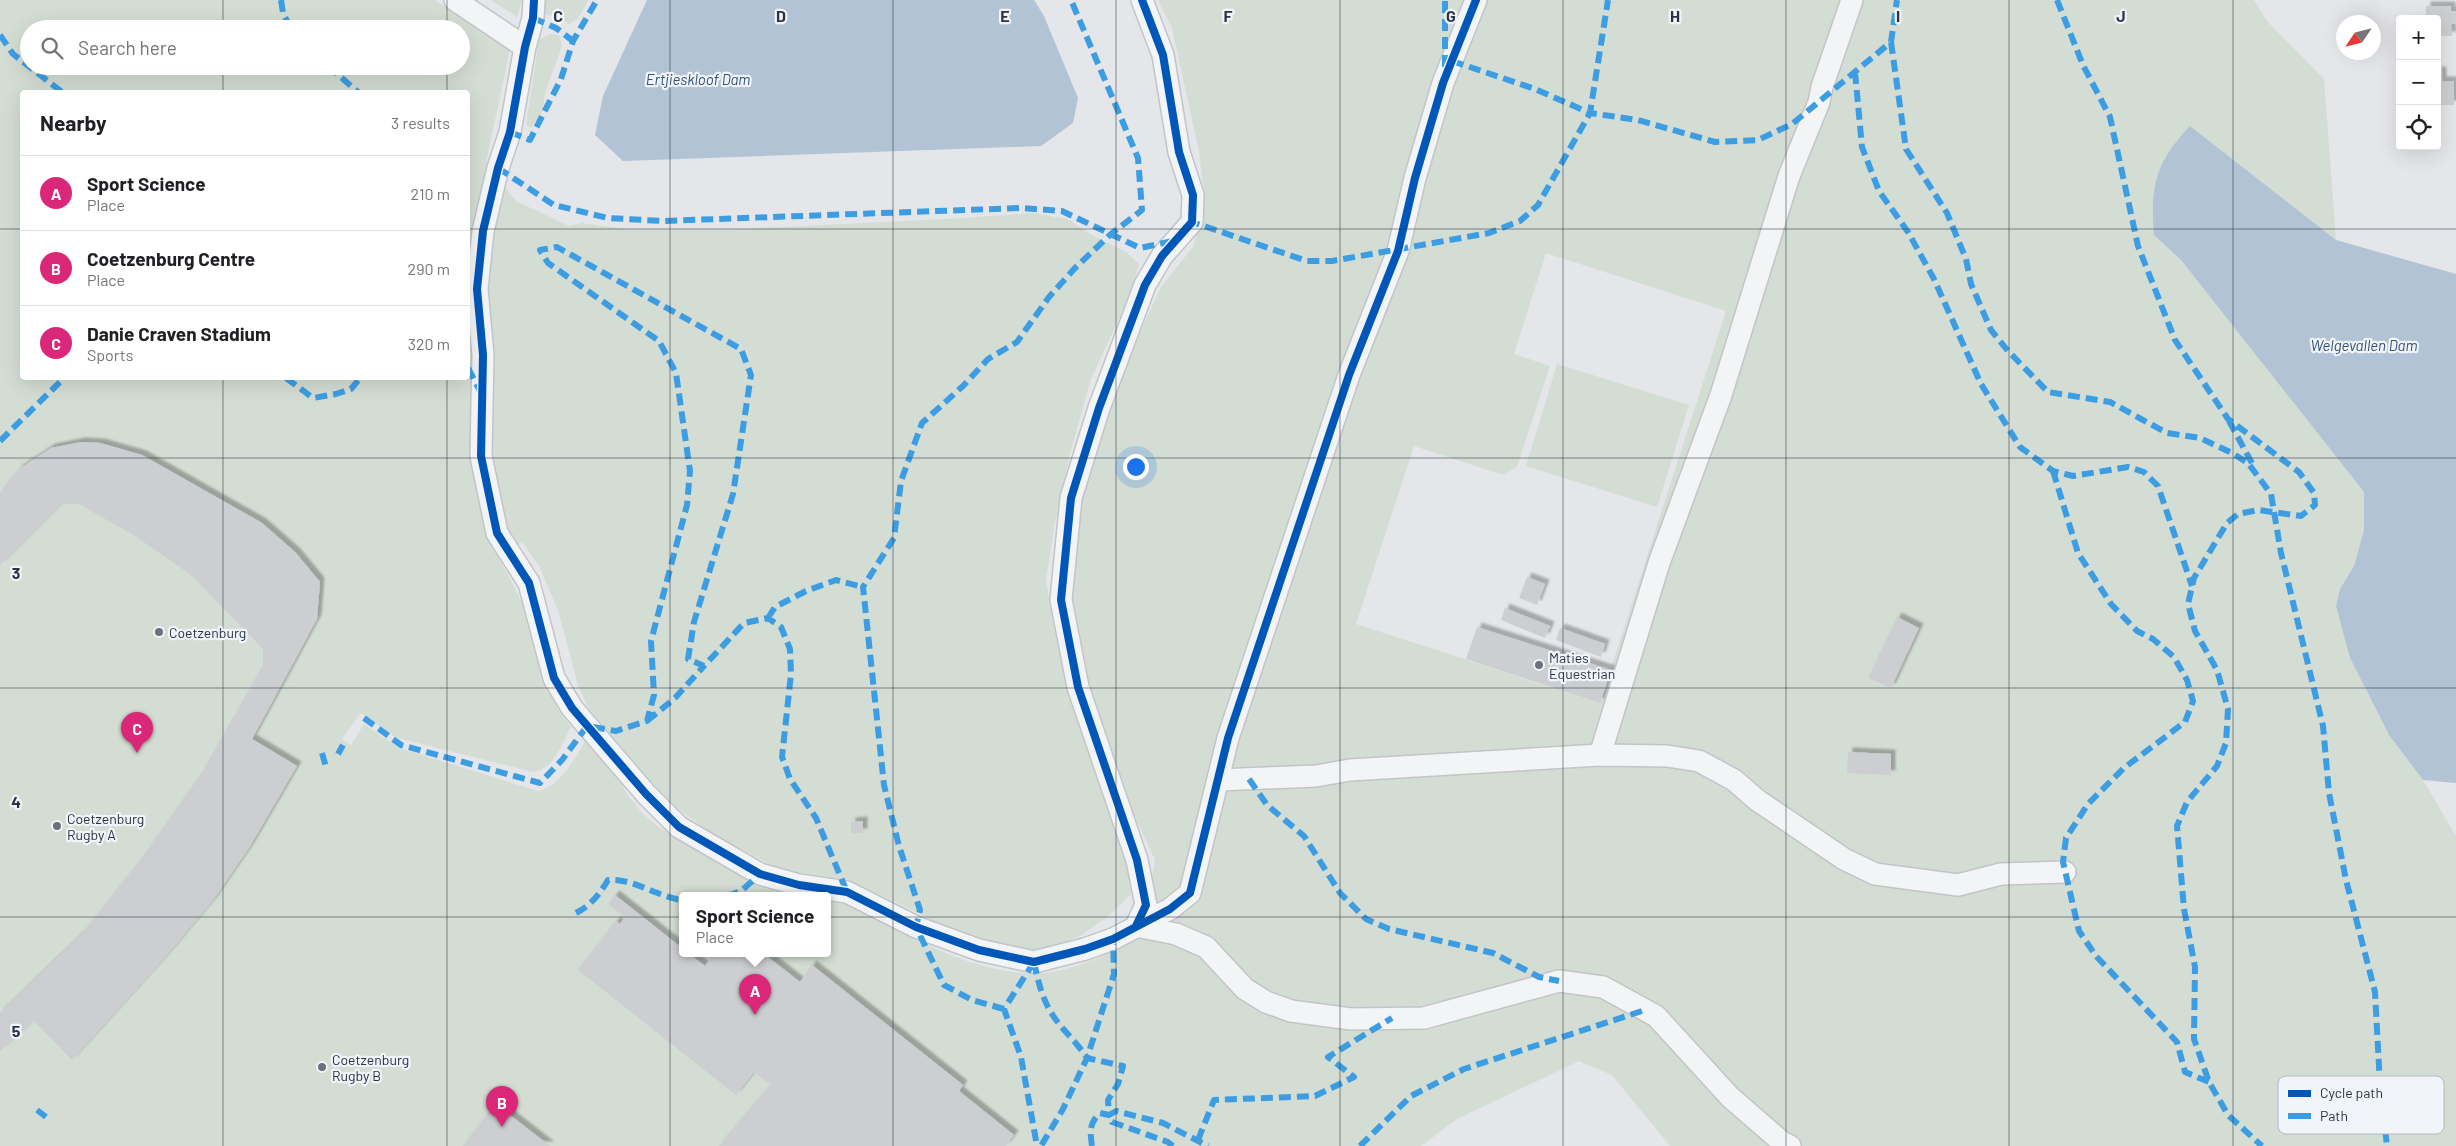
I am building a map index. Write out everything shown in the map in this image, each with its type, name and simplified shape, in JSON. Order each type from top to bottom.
[{"type":"street","points":[[455,0],[525,47]]},
{"type":"street","points":[[534,0],[534,18],[525,47],[510,132],[498,168],[483,231],[477,289],[482,355],[481,456],[497,533],[529,583],[554,678],[572,708],[646,794],[679,827],[760,874],[800,885],[847,892],[916,927],[979,950],[1034,962],[1085,950],[1170,909],[1190,893],[1228,738],[1348,375],[1398,251],[1415,178],[1443,83],[1476,0]]},
{"type":"street","points":[[1136,926],[1146,905],[1138,860],[1078,687],[1061,600],[1071,498],[1099,408],[1146,286],[1162,256],[1192,222],[1194,195],[1180,152],[1164,55],[1142,0]]},
{"type":"street","points":[[1600,755],[1659,563],[1721,395],[1789,176],[1819,102],[1822,87],[1852,0]]},
{"type":"street","points":[[1218,780],[1316,776],[1350,770],[1600,755],[1667,756],[1698,761],[1734,780],[1757,800],[1844,859],[1875,874],[1958,884],[2001,874],[2065,872]]},
{"type":"street","points":[[1136,926],[1176,934],[1206,947],[1246,989],[1266,1002],[1290,1011],[1351,1019],[1424,1018],[1559,981],[1603,987],[1656,1016],[1730,1096],[1783,1143],[1790,1146]]},
{"type":"shaded area","points":[[0,0],[435,0],[464,20],[20,20],[20,75],[470,75],[470,24],[510,49],[486,163],[516,201],[569,226],[582,223],[631,230],[724,230],[1032,213],[1068,219],[1095,237],[1126,252],[1139,264],[1132,291],[1091,379],[1071,450],[1055,522],[1046,580],[1055,632],[1089,747],[1129,859],[1131,894],[1106,918],[1080,936],[1052,947],[1026,951],[986,946],[852,881],[818,881],[783,871],[716,836],[668,802],[589,709],[578,685],[558,610],[539,566],[522,542],[497,555],[517,592],[534,631],[551,693],[562,716],[571,727],[552,761],[540,770],[533,772],[397,738],[361,713],[342,739],[351,745],[364,724],[399,748],[538,791],[546,789],[560,778],[573,762],[587,738],[609,764],[628,795],[642,813],[660,828],[686,843],[815,892],[679,892],[679,957],[831,957],[831,896],[840,898],[942,952],[998,969],[1026,973],[1065,970],[1098,957],[1141,936],[1155,860],[1134,815],[1081,665],[1068,577],[1077,519],[1096,441],[1133,347],[1161,287],[1193,247],[1205,202],[1199,151],[1172,28],[1158,0],[2254,0],[2266,20],[2324,79],[2336,240],[2190,126],[2154,235],[2181,260],[2364,492],[2364,530],[2354,566],[2340,589],[2336,606],[2350,658],[2389,735],[2423,780],[2456,836],[2456,1146],[1670,1146],[1612,1075],[1579,1061],[1457,1119],[1421,1146],[0,1146]],"holes":[[[1546,253],[1726,311],[1600,703],[1356,624],[1414,446],[1503,475],[1517,467],[1550,366],[1514,354]]]},
{"type":"shaded area","points":[[491,0],[522,0],[517,17]]},
{"type":"shaded area","points":[[543,0],[588,0],[578,19],[569,24],[557,16],[546,15],[542,11]]},
{"type":"shaded area","points":[[550,34],[559,35],[562,46],[545,93],[543,110],[531,128],[526,124],[539,40]]},
{"type":"shaded area","points":[[1557,364],[1689,405],[1657,507],[1526,466]]},
{"type":"water","name":"Ertjieskloof Dam","points":[[647,0],[1034,0],[1044,16],[1078,98],[1073,123],[1041,146],[623,161],[595,135],[603,96]]},
{"type":"water","name":"Welgevallen Dam","points":[[2190,126],[2336,240],[2456,274],[2456,783],[2423,780],[2389,735],[2350,658],[2336,606],[2340,589],[2354,566],[2364,530],[2364,492],[2181,260],[2154,235],[2153,202],[2158,175],[2169,151]]},
{"type":"building","points":[[2426,6],[2451,6],[2451,11],[2456,11],[2456,24],[2451,24],[2452,36],[2441,36],[2441,15],[2426,15]]},
{"type":"building","points":[[2441,71],[2442,81],[2454,81],[2454,105],[2441,105]]},
{"type":"building","points":[[81,442],[100,443],[142,455],[262,523],[296,553],[320,582],[317,619],[252,739],[297,766],[249,848],[214,899],[167,955],[72,1060],[34,1021],[0,1051],[0,1013],[83,933],[139,862],[201,774],[263,665],[263,649],[191,575],[135,536],[79,504],[61,504],[0,565],[0,493],[19,469],[51,448]]},
{"type":"building","points":[[1527,577],[1545,584],[1537,605],[1519,598]]},
{"type":"building","points":[[1505,608],[1550,626],[1545,638],[1501,620]]},
{"type":"building","points":[[1897,617],[1919,628],[1891,688],[1868,678]]},
{"type":"building","name":"Maties Equestrian","points":[[1477,627],[1611,670],[1600,703],[1466,659]]},
{"type":"building","points":[[1560,628],[1605,644],[1601,657],[1556,640]]},
{"type":"building","points":[[1848,752],[1891,754],[1891,775],[1847,773]]},
{"type":"building","points":[[863,821],[863,833],[851,833],[851,822]]},
{"type":"building","points":[[615,895],[679,946],[679,957],[693,957],[705,966],[712,957],[768,957],[800,982],[812,965],[963,1085],[959,1091],[1014,1135],[1006,1146],[719,1146],[771,1085],[754,1072],[736,1095],[578,970],[616,921],[620,924],[625,917],[608,904]]},
{"type":"building","points":[[496,1104],[501,1108],[550,1146],[463,1146]]},
{"type":"marked path","points":[[281,0],[283,13],[286,20]]},
{"type":"marked path","points":[[510,132],[530,140],[561,79],[573,41],[597,0]]},
{"type":"marked path","points":[[1004,1009],[972,1000],[944,985],[916,927],[920,910],[899,846],[884,785],[863,587],[894,538],[901,481],[922,423],[963,386],[988,359],[1017,342],[1049,297],[1075,268],[1111,234],[1142,210],[1138,158],[1071,0]]},
{"type":"marked path","points":[[1445,0],[1445,67]]},
{"type":"marked path","points":[[1452,61],[1535,89],[1590,113],[1608,0]]},
{"type":"marked path","points":[[1189,225],[1192,222],[1307,261],[1332,261],[1489,233],[1520,221],[1538,205],[1590,113],[1638,120],[1715,142],[1758,140],[1792,124],[1891,42],[1897,0]]},
{"type":"marked path","points":[[2057,0],[2083,65],[2110,117],[2138,246],[2175,340],[2228,419],[2299,472],[2314,493],[2315,505],[2301,516],[2258,510],[2238,514],[2227,523],[2194,578],[2188,604],[2195,631],[2217,670],[2228,709],[2226,743],[2217,766],[2187,802],[2177,826],[2184,909],[2195,967],[2194,1039],[2209,1082],[2228,1115],[2262,1146]]},
{"type":"marked path","points":[[533,18],[556,28],[573,41]]},
{"type":"marked path","points":[[0,35],[13,54],[20,59]]},
{"type":"marked path","points":[[1891,42],[1906,149],[1947,213],[1966,259],[1971,284],[1991,330],[2008,351],[2048,392],[2110,402],[2167,433],[2200,438],[2232,453],[2248,463],[2271,494],[2281,553],[2323,726],[2329,793],[2346,880],[2375,992],[2380,1076]]},
{"type":"marked path","points":[[1855,72],[1862,147],[1879,191],[1908,232],[1934,279],[1981,384],[2020,447],[2053,471],[2073,476],[2128,467],[2144,472],[2158,486],[2192,586]]},
{"type":"marked path","points":[[40,75],[59,90]]},
{"type":"marked path","points":[[338,75],[356,90]]},
{"type":"marked path","points":[[498,168],[554,205],[608,218],[662,221],[1021,208],[1062,211],[1140,248],[1173,241]]},
{"type":"marked path","points":[[364,718],[401,745],[540,783],[562,760],[587,726],[616,731],[647,721],[654,695],[651,641],[687,505],[690,471],[676,373],[659,341],[548,263],[540,250],[557,247],[741,349],[751,375],[733,494],[694,622],[688,659],[704,666],[744,623],[768,618],[781,627],[790,649],[791,674],[782,757],[790,779],[816,818],[847,892]]},
{"type":"marked path","points":[[470,372],[481,393]]},
{"type":"marked path","points":[[0,441],[62,380]]},
{"type":"marked path","points":[[289,380],[313,398],[351,389],[358,380]]},
{"type":"marked path","points":[[2229,421],[2253,465]]},
{"type":"marked path","points":[[2053,471],[2078,553],[2111,604],[2137,631],[2153,639],[2174,657],[2187,680],[2193,701],[2185,722],[2124,768],[2088,804],[2066,838],[2063,862],[2079,931],[2096,956],[2177,1042],[2185,1072],[2209,1082]]},
{"type":"marked path","points":[[768,618],[775,607],[806,591],[836,580],[863,587]]},
{"type":"marked path","points":[[647,721],[675,698],[704,666]]},
{"type":"marked path","points":[[338,754],[343,745]]},
{"type":"marked path","points":[[322,753],[326,767]]},
{"type":"marked path","points":[[1249,779],[1267,805],[1304,836],[1340,893],[1366,919],[1389,929],[1493,953],[1539,977],[1559,981]]},
{"type":"marked path","points":[[738,892],[760,874]]},
{"type":"marked path","points":[[576,913],[594,899],[608,880],[627,882],[679,899]]},
{"type":"marked path","points":[[1092,1146],[1092,1124],[1100,1113],[1109,1115],[1108,1100],[1118,1084],[1123,1066],[1087,1058],[1114,974],[1113,939]]},
{"type":"marked path","points":[[1034,962],[1041,989],[1049,1008],[1056,1020],[1087,1058],[1063,1109],[1041,1146]]},
{"type":"marked path","points":[[1034,962],[1004,1009],[1021,1057],[1037,1146]]},
{"type":"marked path","points":[[1360,1146],[1411,1096],[1464,1069],[1645,1010]]},
{"type":"marked path","points":[[1198,1140],[1214,1100],[1315,1096],[1354,1077],[1328,1057],[1392,1018]]},
{"type":"marked path","points":[[37,1110],[46,1117]]},
{"type":"marked path","points":[[1173,1146],[1168,1142],[1112,1122],[1109,1115],[1116,1111],[1163,1123],[1208,1146]]},
{"type":"marked path","points":[[2386,1134],[2387,1146]]},
{"type":"cycle path","points":[[534,0],[533,18],[525,47],[510,132],[498,168],[483,231],[477,289],[483,355],[481,456],[497,533],[529,583],[554,678],[572,708],[646,794],[679,827],[760,874],[799,885],[847,892],[916,927],[979,950],[1034,962],[1085,949],[1113,939],[1170,909],[1190,893],[1228,738],[1349,375],[1398,251],[1415,178],[1443,83],[1476,0]]},
{"type":"cycle path","points":[[1136,926],[1146,905],[1137,860],[1078,687],[1061,600],[1071,498],[1099,408],[1145,285],[1162,256],[1192,222],[1193,195],[1179,152],[1163,55],[1142,0]]},
{"type":"place","name":"Coetzenburg","points":[[159,632]]},
{"type":"place","name":"Maties Equestrian","points":[[1539,665]]},
{"type":"place","name":"Danie Craven Stadium","points":[[137,753]]},
{"type":"place","name":"Coetzenburg Rugby A","points":[[57,826]]},
{"type":"place","name":"Sport Science","points":[[755,1015]]},
{"type":"place","name":"Coetzenburg Rugby B","points":[[322,1067]]},
{"type":"place","name":"Coetzenburg Centre","points":[[502,1127]]}]
